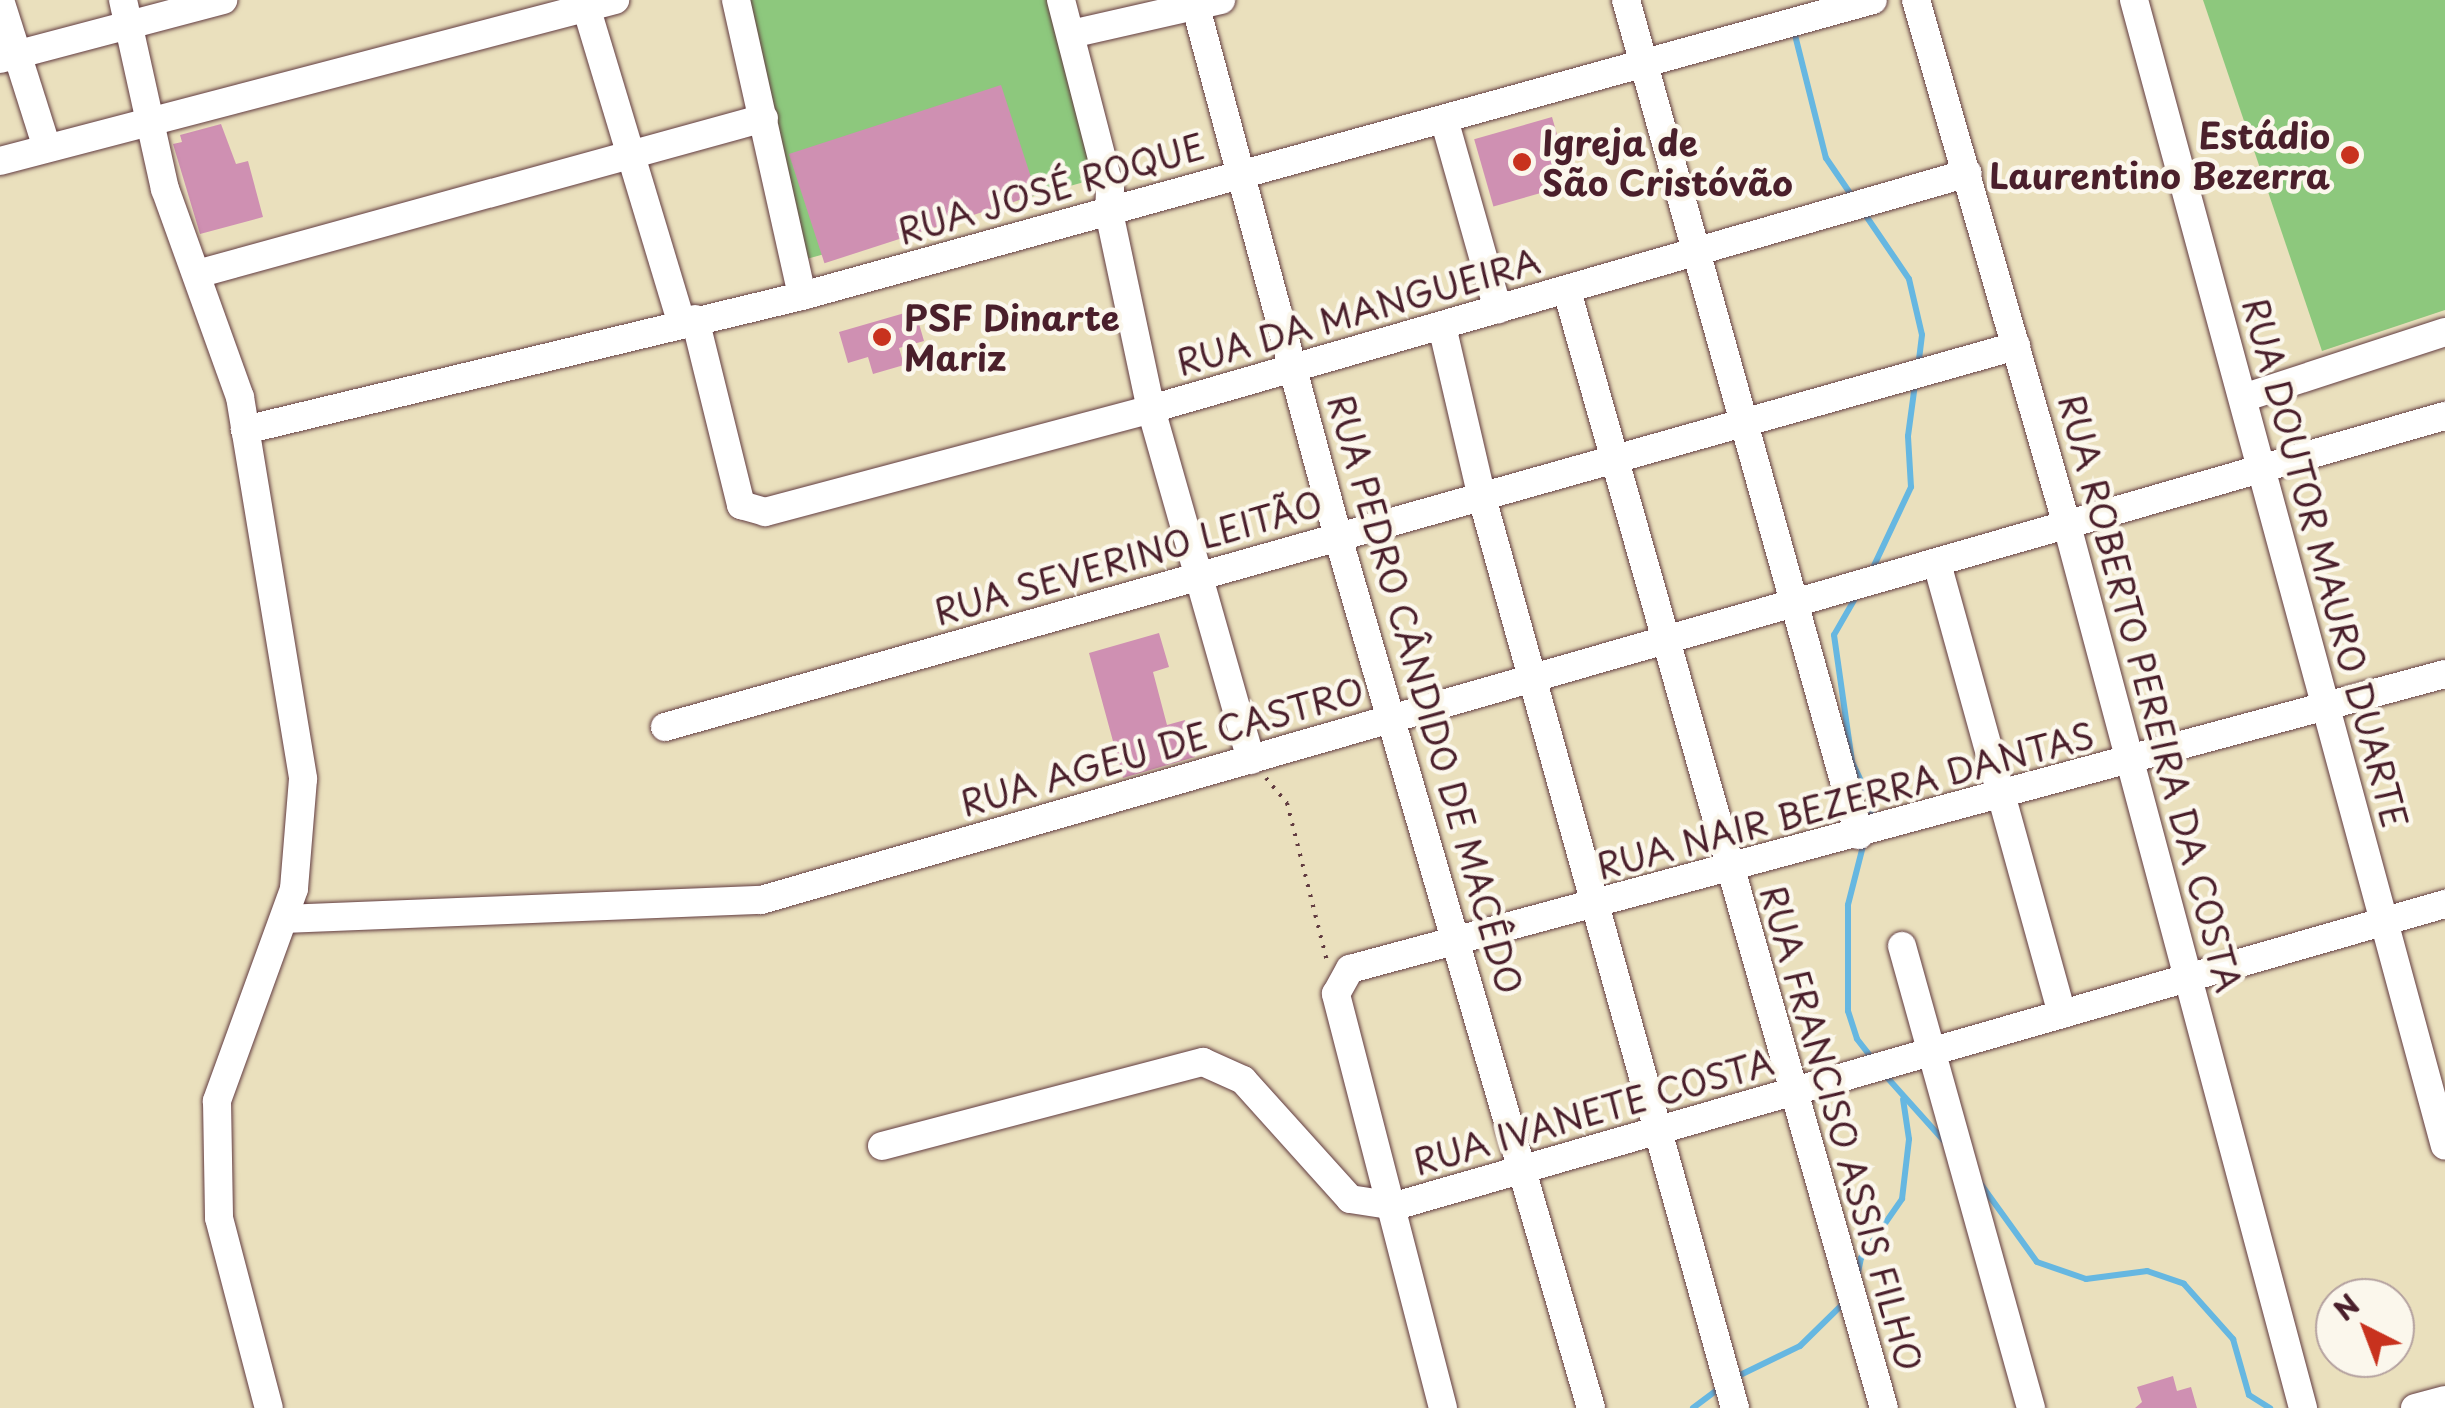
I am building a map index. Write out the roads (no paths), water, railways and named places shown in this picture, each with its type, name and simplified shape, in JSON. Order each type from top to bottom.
[{"type":"street","points":[[0,0],[9,57],[47,148]]},
{"type":"street","points":[[9,57],[126,12],[223,0]]},
{"type":"street","points":[[0,160],[586,4],[615,0]]},
{"type":"street","points":[[736,0],[764,118],[776,201],[802,296]]},
{"type":"street","points":[[1061,0],[1110,190],[1108,212],[1151,408],[1251,760]]},
{"type":"street","points":[[1626,0],[1699,250],[1858,835]]},
{"type":"street","name":"RUA JOSÉ ROQUE","points":[[245,430],[802,296],[1873,0]]},
{"type":"street","name":"RUA ROBERTO PEREIRA DA COSTA","points":[[1916,0],[2068,529],[2304,1408]]},
{"type":"street","name":"RUA DOUTOR MAURO DUARTE","points":[[2134,0],[2246,397],[2263,474],[2445,1146]]},
{"type":"street","points":[[1071,34],[1204,2]]},
{"type":"street","name":"RUA PEDRO CÂNDIDO DE MACÊDO","points":[[1204,2],[1240,174],[1338,537],[1590,1408]]},
{"type":"street","points":[[586,4],[628,156],[688,321]]},
{"type":"street","points":[[126,12],[165,188],[230,355],[303,779],[294,889],[217,1101],[219,1218],[269,1408]]},
{"type":"street","points":[[197,274],[764,118]]},
{"type":"street","points":[[1444,118],[1498,310]]},
{"type":"street","name":"RUA DA MANGUEIRA","points":[[688,321],[742,505],[765,512],[1151,408],[1968,174]]},
{"type":"street","name":"RUA FRANCISO ASSIS FILHO","points":[[1567,291],[1884,1408]]},
{"type":"street","points":[[1442,326],[1481,494],[1736,1408]]},
{"type":"street","points":[[2246,397],[2445,332]]},
{"type":"street","name":"RUA SEVERINO LEITÃO","points":[[665,727],[2016,346]]},
{"type":"street","name":"RUA AGEU DE CASTRO","points":[[284,919],[761,900],[1532,676],[1938,567],[2263,474],[2445,416]]},
{"type":"street","points":[[1938,567],[2062,1014]]},
{"type":"street","name":"RUA NAIR BEZERRA DANTAS","points":[[1395,1206],[1336,994],[1343,975],[1362,964],[2128,764],[2445,674]]},
{"type":"street","name":"RUA IVANETE COSTA","points":[[1395,1206],[2445,904]]},
{"type":"street","points":[[1902,946],[2031,1408]]},
{"type":"street","points":[[882,1146],[1203,1062],[1243,1080],[1350,1199],[1395,1206],[1443,1408]]},
{"type":"street","points":[[2415,1408],[2445,1400]]},
{"type":"waterway","points":[[1794,31],[1826,158],[1852,196]]},
{"type":"waterway","points":[[1862,210],[1909,279],[1922,335],[1918,366]]},
{"type":"waterway","points":[[1871,572],[1911,487],[1908,436],[1915,384]]},
{"type":"waterway","points":[[1857,595],[1834,635],[1852,762],[1873,806],[1869,820]]},
{"type":"waterway","points":[[1864,842],[1848,905],[1848,1011],[1857,1039],[1874,1061]]},
{"type":"waterway","points":[[1884,1074],[1946,1143]]},
{"type":"waterway","points":[[1857,1277],[1861,1258],[1902,1199],[1909,1139],[1903,1099]]},
{"type":"waterway","points":[[1980,1183],[2037,1262],[2086,1279],[2147,1271],[2184,1284],[2233,1339],[2249,1395],[2270,1408]]},
{"type":"waterway","points":[[1734,1378],[1800,1346],[1846,1301]]},
{"type":"waterway","points":[[1693,1408],[1720,1388]]},
{"type":"place","name":"Estádio Laurentino Bezerra","points":[[2350,155]]},
{"type":"place","name":"Igreja de São Cristóvão","points":[[1522,162]]},
{"type":"place","name":"PSF Dinarte Mariz","points":[[882,337]]}]
